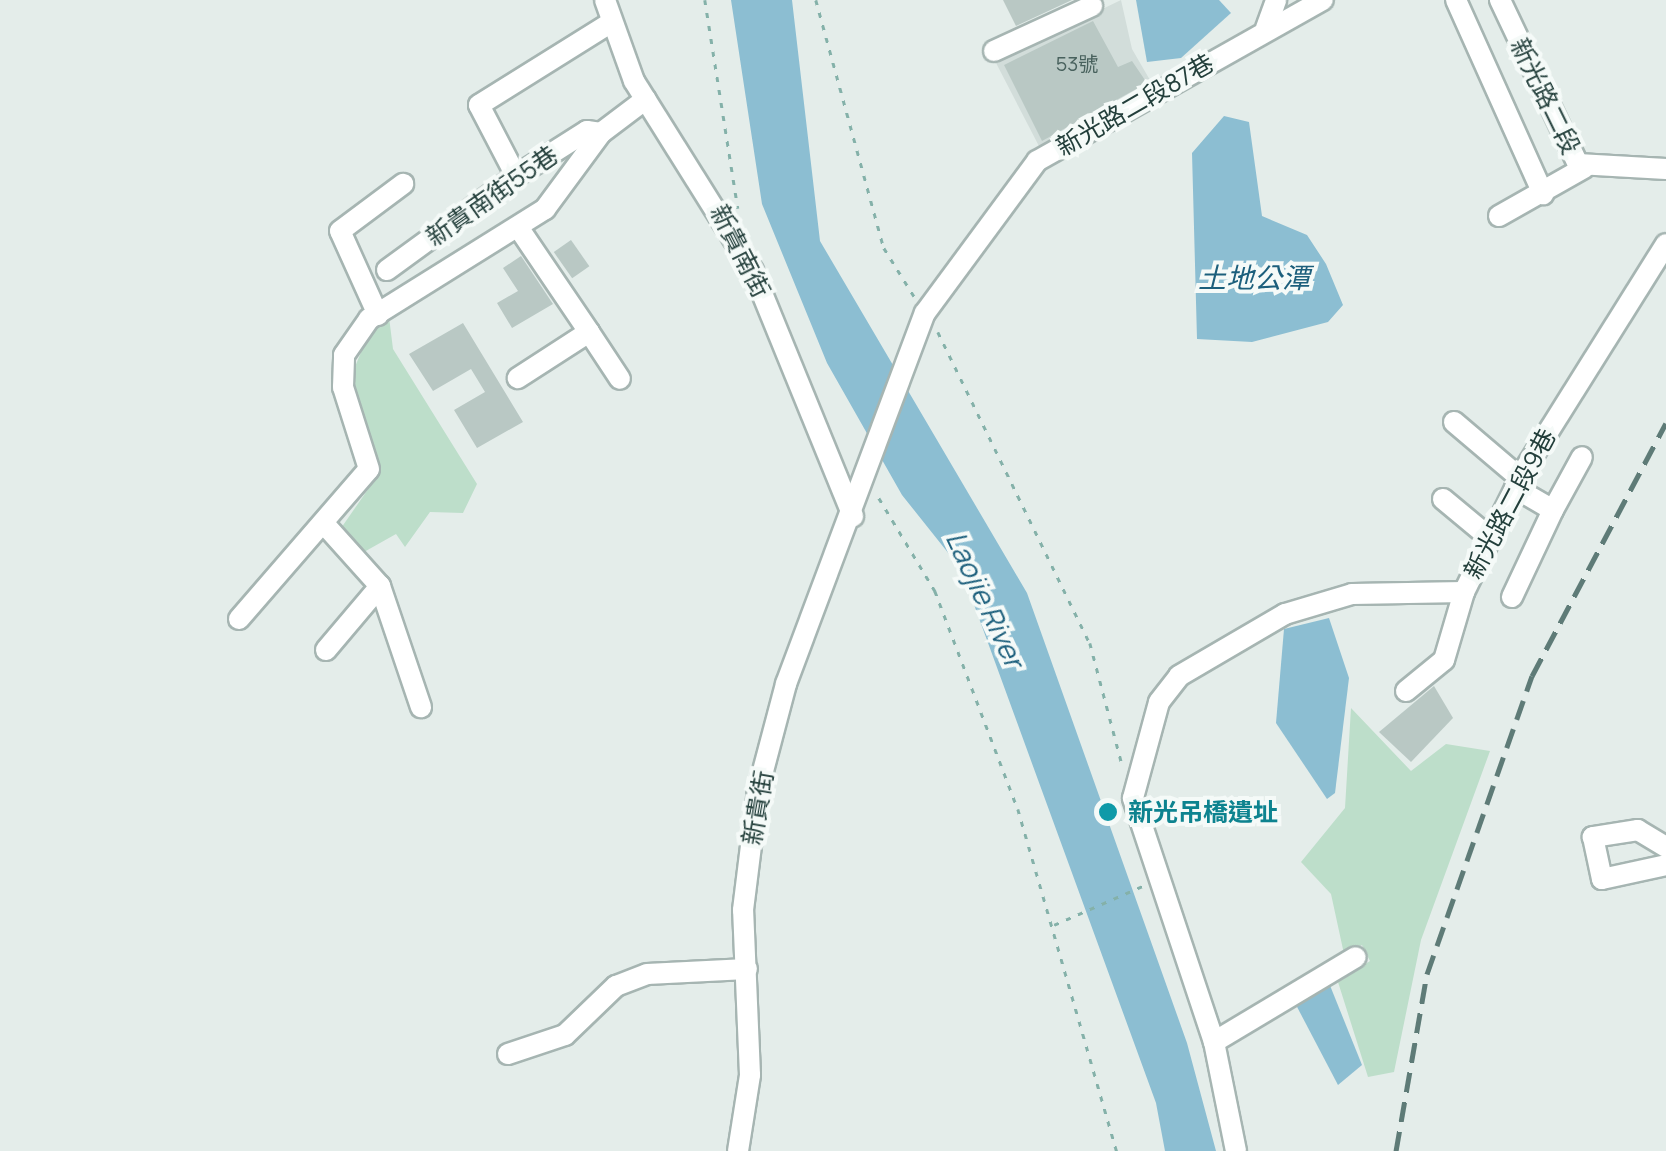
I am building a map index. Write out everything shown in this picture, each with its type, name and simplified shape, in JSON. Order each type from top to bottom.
[{"type":"street","name":"新貴南街","points":[[604,0],[610,23],[646,100],[754,271],[854,516]]},
{"type":"street","points":[[1266,28],[1276,0]]},
{"type":"street","name":"新光路二段87巷","points":[[872,489],[925,313],[1037,161],[1266,28],[1323,0]]},
{"type":"street","points":[[1456,0],[1544,194]]},
{"type":"street","name":"新光路二段","points":[[1500,0],[1584,168],[1666,170]]},
{"type":"street","points":[[994,50],[1067,8],[1092,6]]},
{"type":"street","points":[[516,176],[478,105],[610,23]]},
{"type":"street","points":[[239,619],[327,527],[369,469],[343,387],[344,355],[378,315],[518,228],[574,182],[601,133],[646,100]]},
{"type":"street","name":"新貴南街55巷","points":[[387,270],[516,176],[588,132],[601,133]]},
{"type":"street","points":[[1499,216],[1584,168]]},
{"type":"street","points":[[378,315],[340,231],[403,184]]},
{"type":"street","points":[[518,228],[620,379]]},
{"type":"street","name":"新光路二段9巷","points":[[1133,798],[1159,702],[1179,676],[1285,614],[1352,594],[1464,592],[1518,483],[1666,244]]},
{"type":"street","points":[[518,378],[589,332]]},
{"type":"street","points":[[1454,422],[1518,483],[1553,510]]},
{"type":"street","points":[[1512,597],[1582,457]]},
{"type":"street","name":"新貴街","points":[[738,1151],[750,1075],[743,910],[758,790],[786,684],[854,516],[872,489]]},
{"type":"street","points":[[1443,499],[1490,538]]},
{"type":"street","points":[[327,527],[380,586],[421,707]]},
{"type":"street","points":[[326,650],[380,586]]},
{"type":"street","points":[[1406,691],[1444,660],[1464,592]]},
{"type":"street","points":[[1133,798],[1214,1042],[1236,1151]]},
{"type":"street","points":[[1666,847],[1638,830],[1593,837],[1602,879],[1666,865]]},
{"type":"street","points":[[1214,1042],[1356,957]]},
{"type":"street","points":[[508,1054],[564,1035],[616,986],[647,974],[746,969]]},
{"type":"path","points":[[704,0],[739,212]]},
{"type":"path","points":[[816,0],[884,248],[958,360],[1090,642],[1133,798]]},
{"type":"path","points":[[872,489],[956,642],[1053,926],[1117,1151]]},
{"type":"path","points":[[1053,926],[1146,884]]},
{"type":"shaded area","points":[[1121,0],[1132,49],[1154,87],[1041,150],[995,61]]},
{"type":"green space","points":[[389,317],[393,349],[477,484],[463,513],[430,512],[405,547],[396,534],[364,552],[339,531],[378,475],[352,374],[369,333]]},
{"type":"green space","points":[[1351,708],[1411,771],[1446,744],[1490,751],[1421,940],[1394,1072],[1368,1077],[1338,982],[1370,961],[1362,945],[1344,954],[1331,894],[1301,862],[1345,808]]},
{"type":"water","name":"Laojie River","points":[[731,0],[792,0],[820,241],[1027,593],[1187,1043],[1216,1151],[1165,1151],[1156,1103],[961,569],[902,495],[827,363],[762,204]]},
{"type":"water","points":[[1136,0],[1219,0],[1231,13],[1181,58],[1147,62]]},
{"type":"water","name":"土地公潭","points":[[1224,116],[1249,122],[1262,216],[1307,235],[1326,264],[1343,305],[1328,322],[1252,342],[1197,339],[1192,153]]},
{"type":"water","points":[[1329,618],[1349,678],[1335,793],[1327,799],[1276,723],[1284,629]]},
{"type":"water","points":[[1329,983],[1362,1065],[1338,1085],[1295,1003]]},
{"type":"building","points":[[1003,0],[1072,0],[1016,26]]},
{"type":"building","points":[[1093,21],[1118,67],[1132,61],[1147,83],[1042,141],[1004,65]]},
{"type":"building","points":[[571,240],[589,266],[572,278],[554,252]]},
{"type":"building","points":[[521,256],[553,304],[512,328],[497,303],[518,291],[503,268]]},
{"type":"building","points":[[463,323],[523,422],[477,448],[454,410],[485,392],[471,369],[433,391],[409,354]]},
{"type":"building","points":[[1434,686],[1453,718],[1411,762],[1379,732]]},
{"type":"railway","points":[[1396,1151],[1427,974],[1532,676],[1666,423]]},
{"type":"place","name":"新光吊橋遺址","points":[[1108,812]]}]
